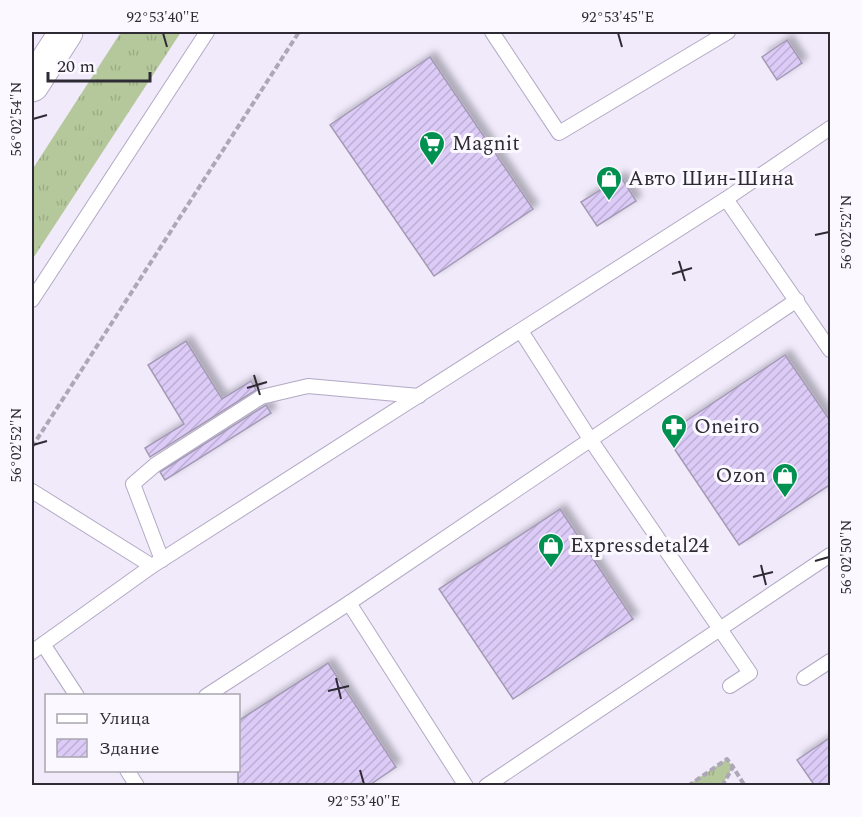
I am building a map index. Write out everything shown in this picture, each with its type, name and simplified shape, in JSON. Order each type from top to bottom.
[{"type":"main road","points":[[32,84],[66,32]]},
{"type":"lane","points":[[32,300],[207,32]]},
{"type":"lane","points":[[492,32],[559,133],[728,32]]},
{"type":"lane","points":[[75,694],[37,648],[157,563],[726,199],[831,128]]},
{"type":"lane","points":[[726,199],[831,350]]},
{"type":"lane","points":[[209,694],[349,603],[797,300]]},
{"type":"lane","points":[[521,331],[590,439],[750,674],[730,686]]},
{"type":"lane","points":[[157,563],[133,484],[155,465],[261,397],[308,386],[419,396]]},
{"type":"lane","points":[[32,491],[157,563]]},
{"type":"lane","points":[[486,786],[831,555]]},
{"type":"lane","points":[[349,603],[466,786]]},
{"type":"lane","points":[[804,678],[831,661]]},
{"type":"lane","points":[[128,772],[137,786]]},
{"type":"path","points":[[32,447],[299,32]]},
{"type":"path","points":[[688,786],[727,759],[745,786]]},
{"type":"path","points":[[722,786],[733,767]]},
{"type":"green space","points":[[121,32],[181,32],[32,260],[32,170]]},
{"type":"green space","points":[[727,759],[733,767],[722,785],[688,785]]},
{"type":"building","points":[[787,40],[802,63],[777,80],[762,57]]},
{"type":"building","name":"Magnit","points":[[430,57],[533,209],[434,276],[330,125]]},
{"type":"building","name":"Авто Шин-Шина","points":[[621,177],[636,201],[597,226],[581,202]]},
{"type":"building","points":[[186,341],[222,399],[251,381],[256,390],[150,457],[145,448],[184,424],[148,365]]},
{"type":"building","points":[[785,355],[831,422],[831,484],[739,545],[665,435]]},
{"type":"building","points":[[266,405],[271,413],[165,480],[160,472]]},
{"type":"building","points":[[560,509],[633,619],[513,699],[439,589]]},
{"type":"building","points":[[328,663],[396,767],[368,786],[238,786],[240,720]]},
{"type":"building","points":[[831,737],[831,786],[815,786],[797,760]]},
{"type":"place","name":"Magnit","points":[[432,167]]},
{"type":"place","name":"Авто Шин-Шина","points":[[609,202]]},
{"type":"place","name":"Oneiro","points":[[674,450]]},
{"type":"place","name":"Ozon","points":[[785,499]]},
{"type":"place","name":"Expressdetal24","points":[[551,569]]}]
